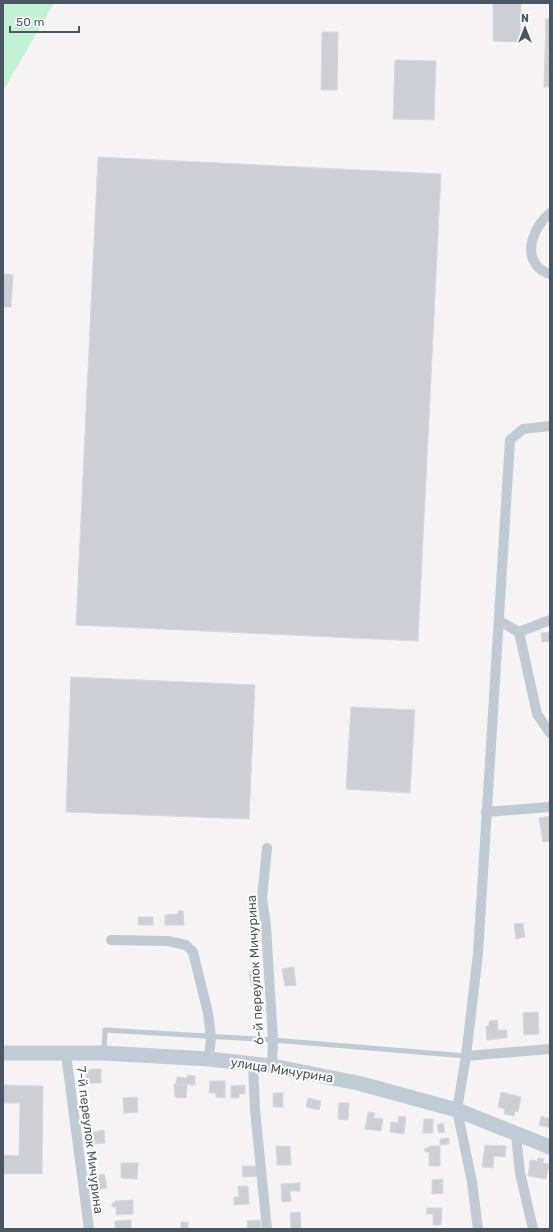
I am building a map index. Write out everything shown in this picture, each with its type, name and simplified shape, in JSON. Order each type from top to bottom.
[{"type":"main road","name":"улица Мичурина","points":[[3,1053],[104,1053],[209,1059],[272,1066],[358,1083],[456,1110],[516,1135],[550,1147]]},
{"type":"street","points":[[550,213],[542,220],[532,237],[532,256],[539,268],[550,274]]},
{"type":"street","points":[[478,1229],[472,1182],[456,1110],[466,1056],[478,954],[510,440],[523,430],[545,426],[550,420]]},
{"type":"street","points":[[519,632],[550,620]]},
{"type":"street","points":[[499,621],[519,632],[537,714],[550,733]]},
{"type":"street","points":[[486,812],[550,808]]},
{"type":"street","name":"6-й переулок Мичурина","points":[[268,848],[262,898],[266,926],[272,1066]]},
{"type":"street","points":[[111,940],[168,941],[186,945],[193,952],[208,1013],[212,1037],[209,1059]]},
{"type":"street","points":[[466,1056],[550,1049]]},
{"type":"street","name":"7-й переулок Мичурина","points":[[66,1054],[89,1229]]},
{"type":"street","points":[[253,1064],[254,1110],[267,1229]]},
{"type":"street","points":[[516,1135],[520,1173],[533,1229]]},
{"type":"lane","points":[[104,1053],[104,1030],[272,1040],[466,1056]]},
{"type":"green space","points":[[3,3],[54,3],[3,91]]},
{"type":"building","points":[[493,3],[521,3],[520,42],[493,41]]},
{"type":"building","points":[[546,19],[550,19],[550,87],[544,87]]},
{"type":"building","points":[[322,32],[338,32],[337,90],[321,90]]},
{"type":"building","points":[[395,60],[436,61],[434,120],[393,119]]},
{"type":"building","points":[[98,157],[441,174],[418,641],[76,625]]},
{"type":"building","points":[[3,274],[13,275],[11,307],[3,307]]},
{"type":"building","points":[[550,632],[550,641],[542,642],[541,633]]},
{"type":"building","points":[[71,677],[255,685],[249,819],[66,812]]},
{"type":"building","points":[[351,707],[415,710],[410,793],[346,789]]},
{"type":"building","points":[[550,816],[550,841],[543,842],[539,818]]},
{"type":"building","points":[[178,911],[183,911],[184,925],[165,925],[165,915],[178,914]]},
{"type":"building","points":[[138,917],[153,917],[153,925],[138,925]]},
{"type":"building","points":[[523,923],[525,937],[516,939],[514,924]]},
{"type":"building","points":[[294,967],[296,985],[285,986],[282,969]]},
{"type":"building","points":[[260,971],[261,985],[251,986],[249,972]]},
{"type":"building","points":[[538,1012],[539,1034],[524,1035],[523,1013]]},
{"type":"building","points":[[497,1020],[498,1030],[507,1030],[507,1038],[487,1040],[486,1026],[489,1026],[489,1021]]},
{"type":"building","points":[[101,1069],[101,1083],[89,1083],[89,1078],[86,1079],[86,1071]]},
{"type":"building","points":[[187,1075],[195,1076],[195,1085],[176,1084],[177,1077],[187,1078]]},
{"type":"building","points":[[210,1081],[225,1081],[225,1098],[216,1097],[216,1093],[209,1093]]},
{"type":"building","points":[[174,1084],[187,1085],[186,1098],[175,1097]]},
{"type":"building","points":[[3,1085],[43,1086],[42,1174],[3,1174],[3,1155],[19,1156],[20,1103],[3,1103]]},
{"type":"building","points":[[245,1085],[245,1094],[239,1094],[239,1098],[231,1098],[231,1086]]},
{"type":"building","points":[[501,1092],[521,1097],[518,1112],[515,1111],[514,1116],[504,1114],[505,1109],[498,1107]]},
{"type":"building","points":[[273,1093],[283,1093],[283,1107],[273,1107]]},
{"type":"building","points":[[137,1097],[138,1112],[124,1113],[123,1098]]},
{"type":"building","points":[[308,1098],[321,1101],[319,1110],[306,1107]]},
{"type":"building","points":[[339,1103],[349,1103],[348,1120],[338,1119]]},
{"type":"building","points":[[368,1112],[375,1113],[374,1118],[383,1119],[381,1131],[365,1129]]},
{"type":"building","points":[[399,1116],[406,1117],[404,1134],[390,1132],[391,1122],[398,1123]]},
{"type":"building","points":[[541,1116],[550,1119],[550,1128],[539,1125]]},
{"type":"building","points":[[424,1119],[433,1119],[433,1133],[423,1133]]},
{"type":"building","points":[[443,1123],[445,1132],[439,1133],[437,1125]]},
{"type":"building","points":[[104,1130],[105,1143],[92,1144],[92,1137],[88,1138],[88,1133]]},
{"type":"building","points":[[449,1138],[449,1144],[440,1145],[440,1139]]},
{"type":"building","points":[[485,1145],[506,1146],[505,1157],[494,1156],[493,1168],[482,1167]]},
{"type":"building","points":[[276,1146],[290,1146],[291,1165],[277,1165]]},
{"type":"building","points":[[429,1146],[440,1146],[440,1166],[429,1166],[429,1152],[425,1152],[425,1148],[429,1148]]},
{"type":"building","points":[[538,1158],[544,1159],[543,1163],[549,1164],[546,1179],[528,1176],[530,1160],[537,1161]]},
{"type":"building","points":[[121,1163],[138,1163],[137,1179],[121,1178]]},
{"type":"building","points":[[242,1166],[258,1166],[258,1176],[243,1177]]},
{"type":"building","points":[[104,1174],[107,1188],[96,1190],[93,1176]]},
{"type":"building","points":[[443,1179],[443,1193],[432,1194],[432,1180]]},
{"type":"building","points":[[300,1183],[300,1191],[290,1191],[291,1201],[282,1202],[281,1184]]},
{"type":"building","points":[[238,1186],[248,1186],[249,1204],[234,1205],[234,1197],[239,1197]]},
{"type":"building","points":[[133,1200],[133,1214],[116,1215],[116,1207],[112,1207],[112,1203],[115,1203],[115,1201]]},
{"type":"building","points":[[427,1208],[442,1208],[441,1225],[433,1225],[433,1214],[426,1214]]},
{"type":"building","points":[[300,1212],[301,1229],[291,1229],[290,1213]]},
{"type":"building","points":[[131,1220],[131,1229],[115,1229],[115,1221]]},
{"type":"building","points":[[260,1220],[261,1229],[248,1229],[247,1221]]},
{"type":"building","points":[[181,1222],[188,1222],[188,1229],[181,1229]]}]
